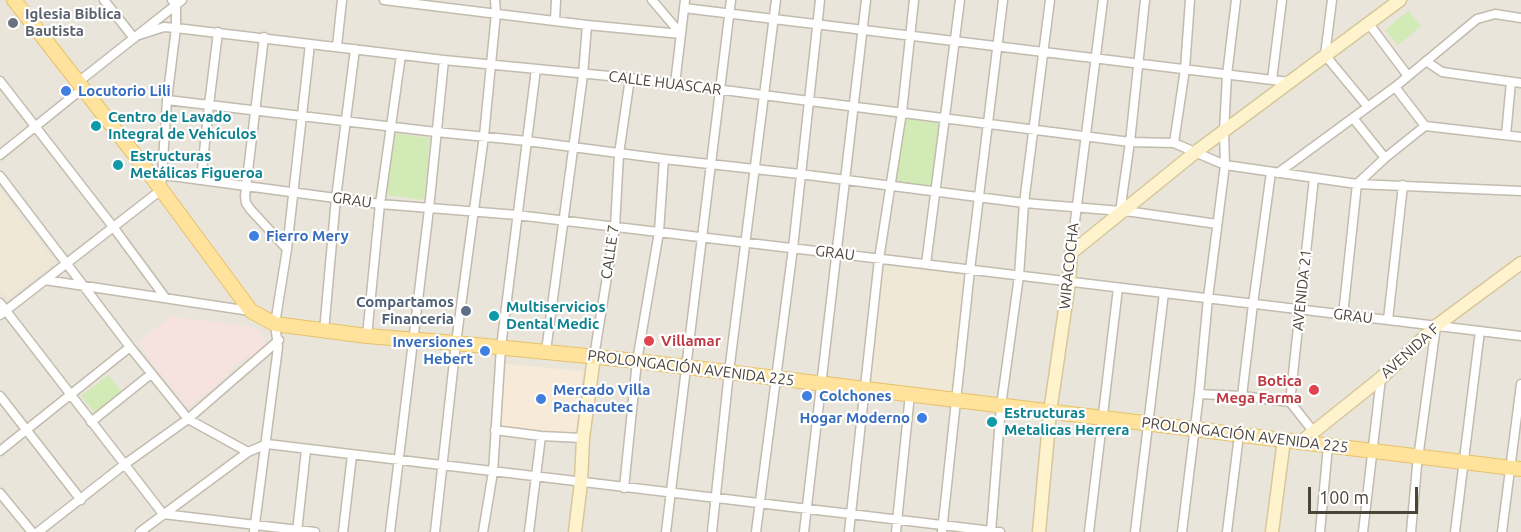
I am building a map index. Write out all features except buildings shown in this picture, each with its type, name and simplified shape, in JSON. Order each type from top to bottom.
[{"type":"main road","name":"PROLONGACIÓN AVENIDA 225","points":[[14,0],[80,86],[155,174],[161,190],[251,311],[275,324],[368,336],[638,361],[1515,468]]},
{"type":"street","points":[[104,0],[133,37]]},
{"type":"street","points":[[337,46],[342,0]]},
{"type":"street","points":[[384,0],[681,34]]},
{"type":"street","points":[[435,532],[456,343],[484,136],[496,13],[495,0]]},
{"type":"street","points":[[555,21],[556,0]]},
{"type":"street","points":[[652,0],[681,34]]},
{"type":"street","points":[[666,532],[731,0]]},
{"type":"street","points":[[712,532],[729,372],[776,0]]},
{"type":"street","points":[[756,532],[793,248],[820,0]]},
{"type":"street","points":[[804,532],[866,0]]},
{"type":"street","points":[[849,532],[879,259],[902,112],[914,0]]},
{"type":"street","points":[[926,264],[960,0]]},
{"type":"street","points":[[943,529],[970,270],[1003,0]]},
{"type":"street","points":[[141,532],[248,452],[267,444],[852,514],[943,529],[994,532],[1001,406],[1019,276],[1024,203],[1050,0]]},
{"type":"street","name":"WIRACOCHA","points":[[1040,532],[1050,412],[1069,282],[1076,208],[1103,0]]},
{"type":"street","points":[[1120,212],[1145,0]]},
{"type":"street","points":[[1174,143],[1185,69],[1190,0]]},
{"type":"street","points":[[1182,532],[1225,165],[1227,75],[1236,0]]},
{"type":"street","points":[[1272,80],[1282,0]]},
{"type":"street","points":[[1332,0],[1325,55],[1368,107]]},
{"type":"street","points":[[1071,253],[1224,130],[1400,0]]},
{"type":"street","points":[[0,155],[35,127],[133,37],[177,2]]},
{"type":"street","points":[[155,174],[167,100],[177,2]]},
{"type":"street","points":[[675,84],[684,4],[774,19],[1289,82]]},
{"type":"street","points":[[1242,396],[1252,304],[1274,172],[1395,87],[1477,19],[1495,14],[1521,18]]},
{"type":"street","points":[[1369,24],[1408,76]]},
{"type":"street","points":[[546,351],[583,75],[587,25]]},
{"type":"street","name":"CALLE HUASCAR","points":[[133,37],[164,27],[264,37],[444,60],[630,78],[855,105],[1130,142],[1174,143],[1225,165],[1358,184],[1521,191]]},
{"type":"street","points":[[201,180],[218,32]]},
{"type":"street","points":[[264,37],[254,110],[246,203],[287,249]]},
{"type":"street","points":[[254,528],[267,444],[279,340],[275,324],[287,249],[300,115],[310,44]]},
{"type":"street","points":[[324,330],[336,198],[355,49]]},
{"type":"street","points":[[368,336],[380,204],[401,55]]},
{"type":"street","points":[[390,532],[429,209],[444,60]]},
{"type":"street","points":[[1425,61],[1442,72],[1521,83]]},
{"type":"street","points":[[483,532],[493,472],[501,347],[536,69]]},
{"type":"street","name":"CALLE 7","points":[[575,532],[581,483],[583,438],[615,226],[619,154],[630,78]]},
{"type":"street","points":[[0,81],[164,296]]},
{"type":"street","points":[[1506,135],[1511,82]]},
{"type":"street","points":[[1395,87],[1425,126]]},
{"type":"street","points":[[167,100],[1217,224]]},
{"type":"street","points":[[1353,118],[1385,158]]},
{"type":"street","points":[[1342,315],[1358,184],[1385,158],[1425,126],[1521,137]]},
{"type":"street","points":[[624,488],[638,361],[659,232],[664,159]]},
{"type":"street","name":"GRAU","points":[[155,174],[380,204],[517,215],[615,226],[1521,336]]},
{"type":"street","points":[[0,176],[130,347],[188,419],[248,452]]},
{"type":"street","name":"AVENIDA 21","points":[[1290,402],[1314,178]]},
{"type":"street","points":[[1388,320],[1403,185]]},
{"type":"street","points":[[161,190],[45,280],[2,309],[163,514],[254,528],[315,532]]},
{"type":"street","name":"AVENIDA F","points":[[1301,442],[1381,378],[1436,326],[1521,263]]},
{"type":"street","points":[[45,280],[164,296],[251,311]]},
{"type":"street","points":[[1089,532],[1118,288]]},
{"type":"street","points":[[1135,532],[1164,293]]},
{"type":"street","points":[[1411,532],[1418,457],[1436,326]]},
{"type":"street","points":[[1455,532],[1480,332]]},
{"type":"street","points":[[38,532],[125,464],[188,419],[279,340]]},
{"type":"street","points":[[0,451],[130,347]]},
{"type":"street","points":[[91,422],[151,374]]},
{"type":"street","points":[[1363,532],[1381,378]]},
{"type":"street","points":[[1502,532],[1515,468],[1521,384]]},
{"type":"street","points":[[896,532],[910,394]]},
{"type":"street","points":[[1199,394],[1290,402],[1313,431]]},
{"type":"street","points":[[0,396],[81,500]]},
{"type":"street","points":[[495,430],[541,436],[583,438]]},
{"type":"street","points":[[1227,532],[1239,435]]},
{"type":"street","points":[[530,532],[541,436]]},
{"type":"street","points":[[1272,532],[1284,440]]},
{"type":"street","points":[[1320,532],[1328,446]]},
{"type":"street","points":[[297,531],[306,450]]},
{"type":"street","points":[[343,532],[351,455]]},
{"type":"street","points":[[0,494],[32,532]]},
{"type":"shaded area","points":[[0,0],[1521,0],[1521,532],[0,532]]},
{"type":"shaded area","points":[[0,189],[55,262],[8,299],[0,289]]},
{"type":"shaded area","points":[[926,264],[966,276],[954,397],[869,387],[882,267]]},
{"type":"shaded area","points":[[170,317],[255,327],[265,342],[265,348],[251,358],[247,356],[227,372],[228,375],[190,406],[186,406],[138,343]]},
{"type":"shaded area","name":"Mercado Villa Pachacutec","points":[[506,364],[583,371],[575,435],[498,428]]},
{"type":"green space","points":[[1408,11],[1421,26],[1398,45],[1385,30]]},
{"type":"green space","points":[[903,115],[942,120],[934,188],[895,184]]},
{"type":"green space","points":[[394,133],[430,138],[424,200],[387,195]]},
{"type":"green space","points":[[108,375],[122,392],[96,414],[81,396]]},
{"type":"place","name":"Iglesia Biblica Bautista","points":[[13,23]]},
{"type":"place","name":"Locutorio Lili","points":[[66,91]]},
{"type":"place","name":"Centro de Lavado Integral de Vehículos","points":[[96,126]]},
{"type":"place","name":"Estructuras Metálicas Figueroa","points":[[118,165]]},
{"type":"place","name":"Fierro Mery","points":[[254,236]]},
{"type":"place","name":"Compartamos Financeria","points":[[466,311]]},
{"type":"place","name":"Multiservicios Dental Medic","points":[[494,316]]},
{"type":"place","name":"Villamar","points":[[649,341]]},
{"type":"place","name":"Inversiones Hebert","points":[[485,351]]},
{"type":"place","name":"Botica Mega Farma","points":[[1314,390]]},
{"type":"place","name":"Colchones","points":[[807,396]]},
{"type":"place","name":"Mercado Villa Pachacutec","points":[[541,399]]},
{"type":"place","name":"Hogar Moderno","points":[[922,418]]},
{"type":"place","name":"Estructuras Metalicas Herrera","points":[[992,422]]}]
